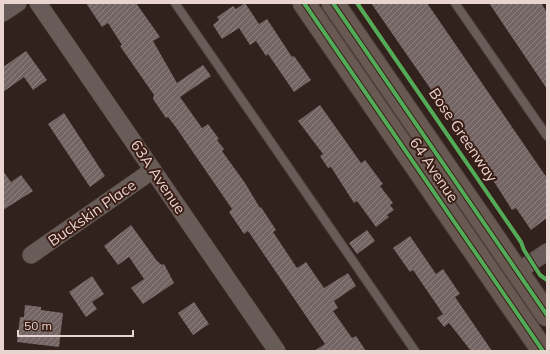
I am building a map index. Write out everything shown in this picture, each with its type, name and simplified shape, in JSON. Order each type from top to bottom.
[{"type":"main road","name":"64 Avenue","points":[[304,3],[543,351]]},
{"type":"main road","name":"64 Avenue","points":[[333,3],[547,315]]},
{"type":"street","points":[[3,13],[18,3]]},
{"type":"street","name":"63A Avenue","points":[[38,3],[277,351]]},
{"type":"street","name":"Buckskin Place","points":[[31,255],[153,170]]},
{"type":"street","points":[[517,272],[547,252]]},
{"type":"lane","points":[[175,3],[415,351]]},
{"type":"lane","points":[[455,3],[547,136]]},
{"type":"building","points":[[86,3],[136,3],[160,37],[153,41],[177,83],[203,65],[211,76],[180,97],[202,128],[208,124],[219,139],[217,140],[224,149],[222,151],[276,230],[273,232],[297,268],[306,262],[324,288],[348,273],[356,286],[334,301],[338,308],[333,311],[352,338],[356,336],[366,351],[314,351],[325,344],[248,231],[244,234],[229,212],[232,209],[175,126],[168,117],[166,118],[153,99],[154,95],[120,46],[122,45],[108,23],[102,27]]},
{"type":"building","points":[[245,3],[259,24],[267,19],[292,57],[294,56],[311,80],[294,92],[268,54],[266,56],[256,41],[250,45],[239,28],[222,39],[213,25],[219,20],[217,17],[233,6],[236,9]]},
{"type":"building","points":[[371,3],[427,3],[547,178],[547,218],[531,230],[516,208],[512,210],[484,166]]},
{"type":"building","points":[[489,3],[541,3],[547,12],[547,89]]},
{"type":"building","points":[[26,51],[47,80],[33,90],[24,77],[3,92],[3,67]]},
{"type":"building","points":[[320,105],[361,163],[365,160],[383,184],[380,186],[393,203],[390,205],[394,210],[387,215],[389,217],[376,227],[357,201],[354,203],[331,167],[328,168],[320,156],[323,154],[298,121]]},
{"type":"building","points":[[64,113],[105,176],[90,187],[48,124]]},
{"type":"building","points":[[3,171],[11,182],[21,175],[33,191],[3,210]]},
{"type":"building","points":[[131,225],[157,261],[162,265],[164,264],[174,283],[143,304],[131,288],[144,279],[129,257],[118,265],[104,246]]},
{"type":"building","points":[[367,230],[375,241],[357,254],[349,243]]},
{"type":"building","points":[[410,236],[436,274],[443,269],[460,294],[455,297],[492,351],[471,351],[449,323],[444,327],[437,318],[443,314],[413,270],[410,272],[393,248]]},
{"type":"building","points":[[92,276],[104,294],[92,302],[97,309],[86,317],[69,292]]},
{"type":"building","points":[[194,302],[209,324],[193,335],[178,313]]},
{"type":"building","points":[[25,305],[41,307],[41,310],[63,313],[59,347],[17,342],[20,317],[24,317]]},
{"type":"cycle path","points":[[304,3],[543,351]]},
{"type":"cycle path","points":[[333,3],[547,315]]},
{"type":"cycle path","name":"Bose Greenway","points":[[357,3],[521,242],[524,250],[540,275],[547,280]]}]
